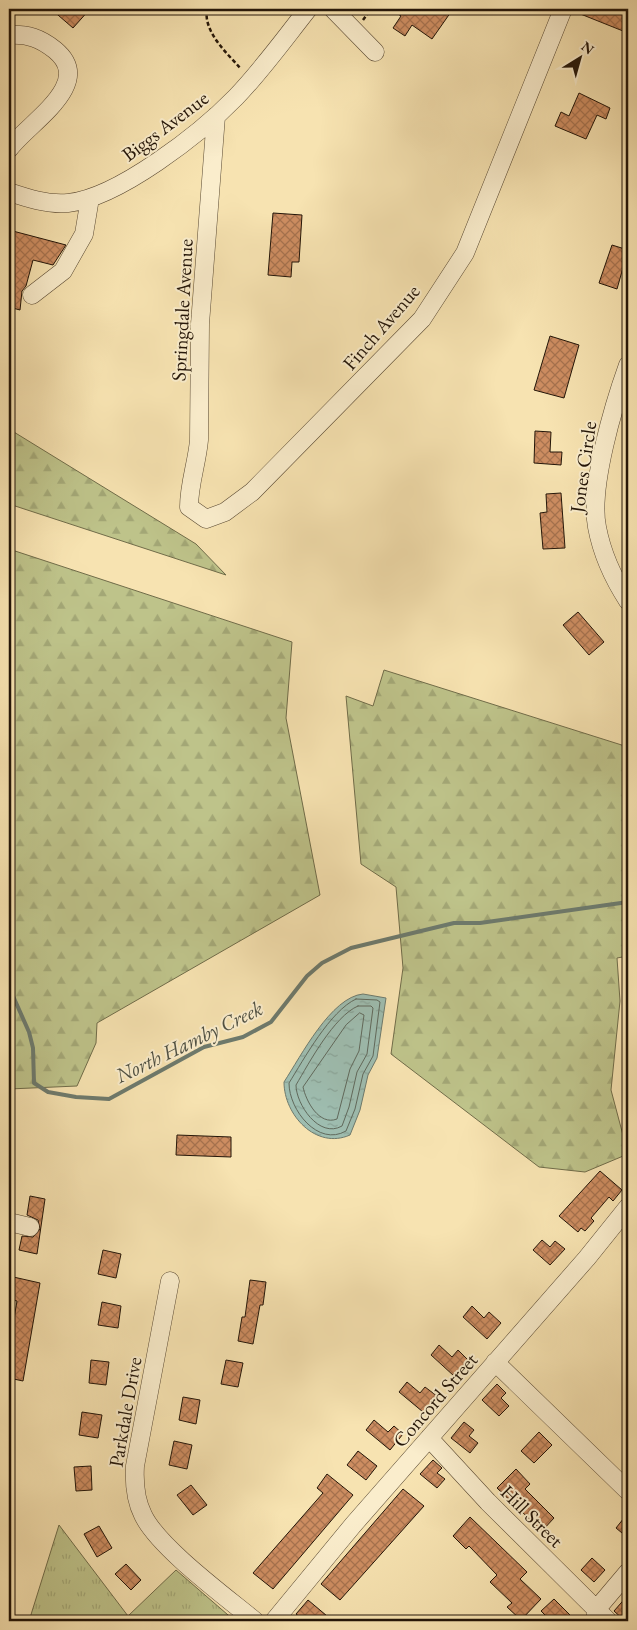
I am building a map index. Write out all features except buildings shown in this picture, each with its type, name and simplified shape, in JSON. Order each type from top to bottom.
[{"type":"street","name":"Biggs Avenue","points":[[9,192],[31,200],[67,203],[90,198],[117,187],[148,167],[216,116],[251,79],[308,9]]},
{"type":"street","points":[[333,9],[375,52]]},
{"type":"street","name":"Finch Avenue","points":[[189,507],[206,519],[225,512],[252,492],[422,318],[465,253],[563,9]]},
{"type":"street","points":[[9,35],[24,34],[43,40],[67,62],[69,74],[66,87],[58,99],[9,149]]},
{"type":"street","name":"Springdale Avenue","points":[[189,507],[189,496],[199,440],[200,324],[216,116]]},
{"type":"street","points":[[32,295],[64,271],[84,234],[90,198]]},
{"type":"street","name":"Jones Circle","points":[[628,365],[605,439],[597,495],[596,526],[612,575],[628,600]]},
{"type":"street","name":"Concord Street","points":[[274,1621],[306,1581],[628,1207]]},
{"type":"street","points":[[9,1222],[30,1227]]},
{"type":"street","name":"Parkdale Drive","points":[[170,1281],[135,1466],[134,1482],[137,1499],[143,1516],[165,1543],[255,1621]]},
{"type":"street","points":[[495,1362],[628,1491]]},
{"type":"street","name":"Hill Street","points":[[429,1438],[488,1502],[602,1616]]},
{"type":"street","points":[[602,1616],[628,1572]]},
{"type":"path","points":[[207,9],[206,17],[210,29],[251,79]]},
{"type":"green space","points":[[9,429],[196,544],[226,575],[9,504]]},
{"type":"green space","points":[[9,549],[292,642],[286,718],[320,895],[97,1023],[96,1043],[77,1086],[9,1089]]},
{"type":"green space","points":[[384,670],[628,747],[628,956],[617,958],[620,1001],[611,1090],[628,1154],[585,1172],[539,1167],[391,1054],[403,968],[396,887],[361,864],[346,696],[373,706]]},
{"type":"green space","points":[[59,1525],[128,1616],[176,1570],[235,1621],[29,1621]]},
{"type":"water","points":[[363,994],[386,998],[377,1058],[368,1075],[360,1110],[350,1135],[325,1138],[314,1134],[296,1117],[285,1094],[284,1082],[328,1016],[351,998]]},
{"type":"waterway","name":"North Hamby Creek","points":[[9,969],[9,987],[29,1032],[33,1048],[34,1083],[48,1092],[76,1097],[109,1099],[204,1047],[243,1037],[271,1022],[307,976],[322,963],[351,948],[454,923],[480,923],[628,902]]}]
